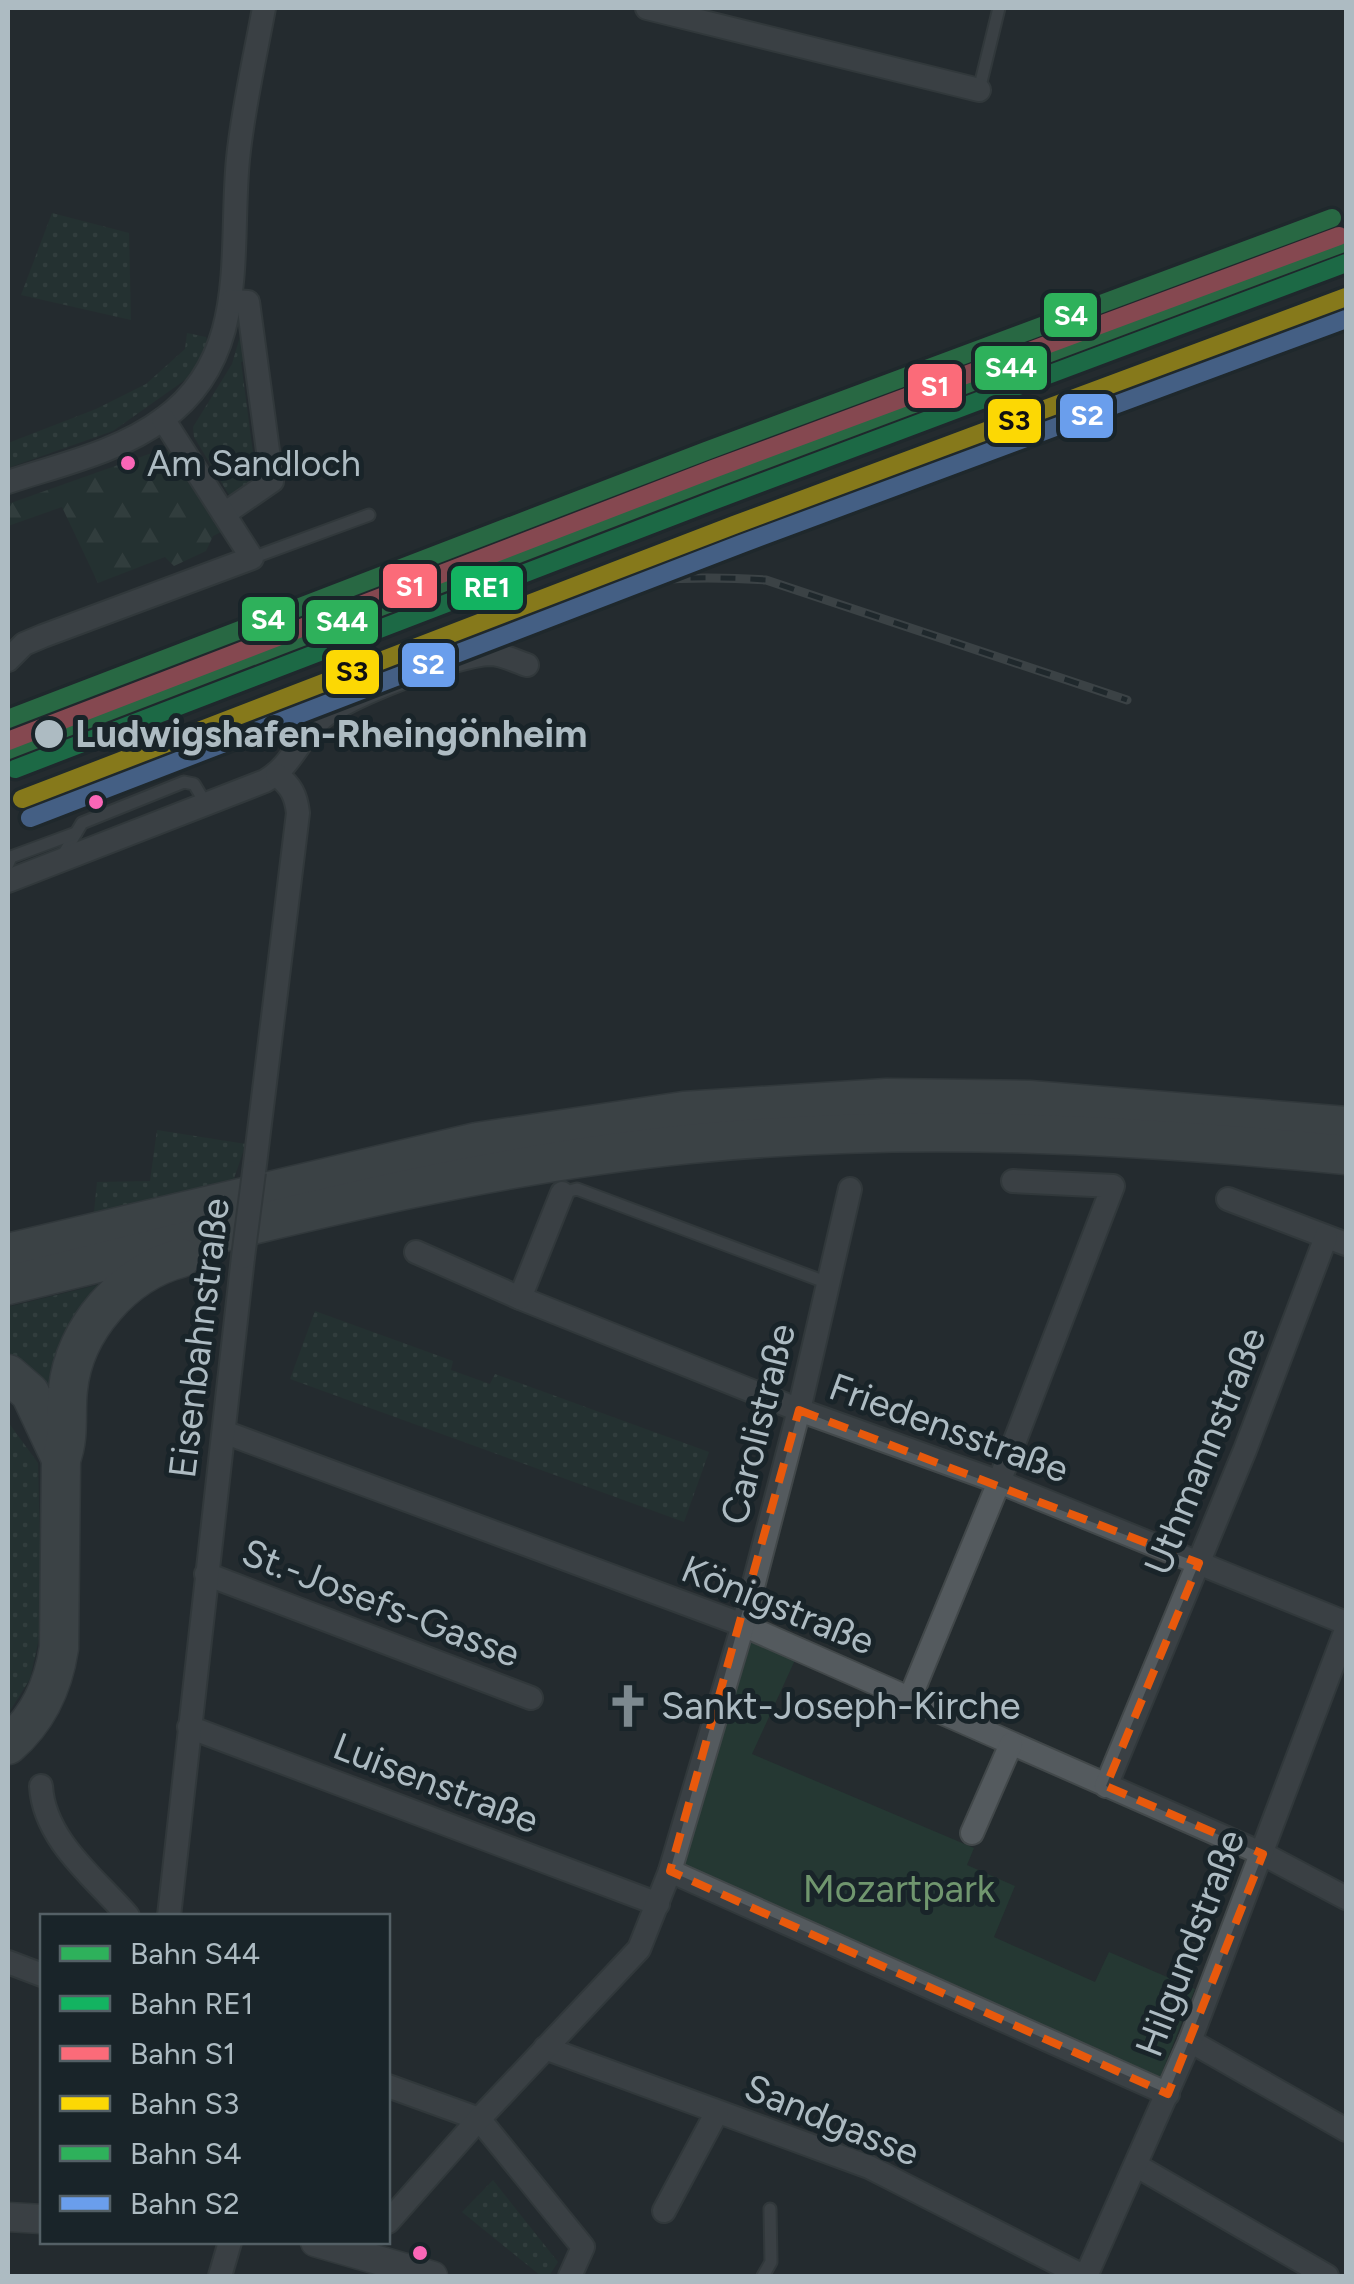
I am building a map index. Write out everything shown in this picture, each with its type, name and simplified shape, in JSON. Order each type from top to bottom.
[{"type":"highway","points":[[8,1252],[477,1142],[684,1111],[887,1098],[1029,1100],[1346,1126]]},
{"type":"highway","points":[[8,1285],[485,1173],[688,1144],[894,1130],[1035,1132],[1346,1155]]},
{"type":"highway","points":[[8,1746],[39,1710],[56,1669],[62,1627],[61,1459],[67,1443],[71,1367],[104,1307],[141,1277],[166,1262],[227,1247],[265,1223]]},
{"type":"highway","points":[[8,1374],[30,1394],[61,1459]]},
{"type":"street","points":[[8,482],[114,446],[163,420],[187,399],[213,364],[227,328],[232,301],[238,155],[264,8]]},
{"type":"street","points":[[647,8],[979,90]]},
{"type":"street","points":[[224,514],[272,480],[248,302],[232,301]]},
{"type":"street","points":[[8,660],[24,644],[252,558],[163,420]]},
{"type":"street","points":[[8,880],[277,774],[311,728],[336,706],[464,656],[495,654],[527,665]]},
{"type":"street","name":"Eisenbahnstraße","points":[[168,1914],[298,813],[296,796],[277,774]]},
{"type":"street","points":[[910,1698],[1114,1186],[1013,1181]]},
{"type":"street","name":"Carolistraße","points":[[390,2220],[639,1949],[670,1870],[743,1626],[799,1410],[850,1189]]},
{"type":"street","points":[[520,1298],[562,1193]]},
{"type":"street","name":"Uthmannstraße","points":[[1106,1786],[1336,1240],[1228,1199]]},
{"type":"street","name":"Friedensstraße","points":[[416,1252],[799,1410],[999,1482],[1199,1562],[1346,1627]]},
{"type":"street","name":"Königstraße","points":[[224,1432],[743,1626],[1263,1854],[1346,1898]]},
{"type":"street","name":"St.-Josefs-Gasse","points":[[206,1574],[531,1698]]},
{"type":"street","name":"Hilgundstraße","points":[[1085,2276],[1190,2041],[1346,1627]]},
{"type":"street","name":"Luisenstraße","points":[[189,1727],[658,1904]]},
{"type":"street","points":[[972,1833],[1011,1744]]},
{"type":"street","points":[[42,1786],[42,1801],[54,1832],[126,1914]]},
{"type":"street","points":[[670,1870],[1168,2094]]},
{"type":"street","points":[[8,1962],[40,1974]]},
{"type":"street","points":[[1190,2041],[1346,2130]]},
{"type":"street","name":"Sandgasse","points":[[546,2048],[870,2167],[1085,2276]]},
{"type":"street","points":[[390,2087],[479,2119],[583,2246],[570,2276]]},
{"type":"street","points":[[664,2211],[717,2112]]},
{"type":"street","points":[[1137,2166],[1327,2276]]},
{"type":"street","points":[[8,2217],[40,2219]]},
{"type":"street","points":[[220,2276],[229,2244]]},
{"type":"street","points":[[335,2244],[365,2247],[433,2276]]},
{"type":"lane","points":[[979,90],[1000,8]]},
{"type":"lane","points":[[252,558],[369,515]]},
{"type":"lane","points":[[60,860],[82,823],[184,782],[194,784],[206,804]]},
{"type":"lane","points":[[8,864],[11,856],[76,833]]},
{"type":"lane","points":[[562,1193],[577,1189],[828,1283]]},
{"type":"lane","points":[[763,2276],[772,2262],[770,2209]]},
{"type":"highlighted area","points":[[799,1410],[1199,1563],[1106,1786],[1263,1854],[1168,2094],[670,1871]]},
{"type":"green space","points":[[52,213],[129,233],[131,320],[21,295]]},
{"type":"green space","points":[[243,326],[256,359],[241,362],[257,483],[237,498],[229,495],[194,437],[193,427],[232,364]]},
{"type":"green space","points":[[187,333],[206,337],[210,348],[185,380],[113,431],[8,468],[8,443],[96,409],[146,384],[185,349]]},
{"type":"green space","points":[[177,450],[227,529],[213,536],[206,551],[174,566],[165,557],[98,583],[62,507],[8,526],[8,504],[149,454]]},
{"type":"green space","points":[[157,1130],[246,1144],[233,1181],[94,1212],[97,1182],[150,1181]]},
{"type":"green space","points":[[117,1280],[58,1399],[8,1363],[8,1307]]},
{"type":"green space","points":[[315,1311],[453,1361],[451,1370],[490,1384],[495,1374],[709,1452],[684,1522],[290,1379]]},
{"type":"green space","points":[[8,1422],[38,1463],[42,1625],[30,1679],[8,1714]]},
{"type":"green space","name":"Mozartpark","points":[[752,1640],[795,1660],[752,1754],[974,1848],[967,1865],[1015,1886],[994,1937],[1095,1982],[1109,1952],[1195,1989],[1159,2080],[682,1865]]},
{"type":"green space","points":[[493,2180],[558,2262],[549,2276],[541,2276],[462,2212]]},
{"type":"railway","points":[[601,586],[683,578],[766,580],[1127,700]]},
{"type":"rail line","name":"S4","points":[[8,719],[706,451],[1332,218]]},
{"type":"rail line","name":"S1","points":[[8,741],[713,469],[1339,236]]},
{"type":"rail line","name":"S44","points":[[8,750],[1346,242]]},
{"type":"rail line","name":"RE1","points":[[15,769],[1346,263]]},
{"type":"rail line","name":"S3","points":[[22,799],[734,525],[1346,297]]},
{"type":"rail line","name":"S2","points":[[30,818],[741,544],[1346,319]]},
{"type":"place","name":"Am Sandloch","points":[[128,463]]},
{"type":"place","name":"Ludwigshafen-Rheingönheim","points":[[49,734]]},
{"type":"place","name":"Sankt-Joseph-Kirche","points":[[628,1706]]}]
